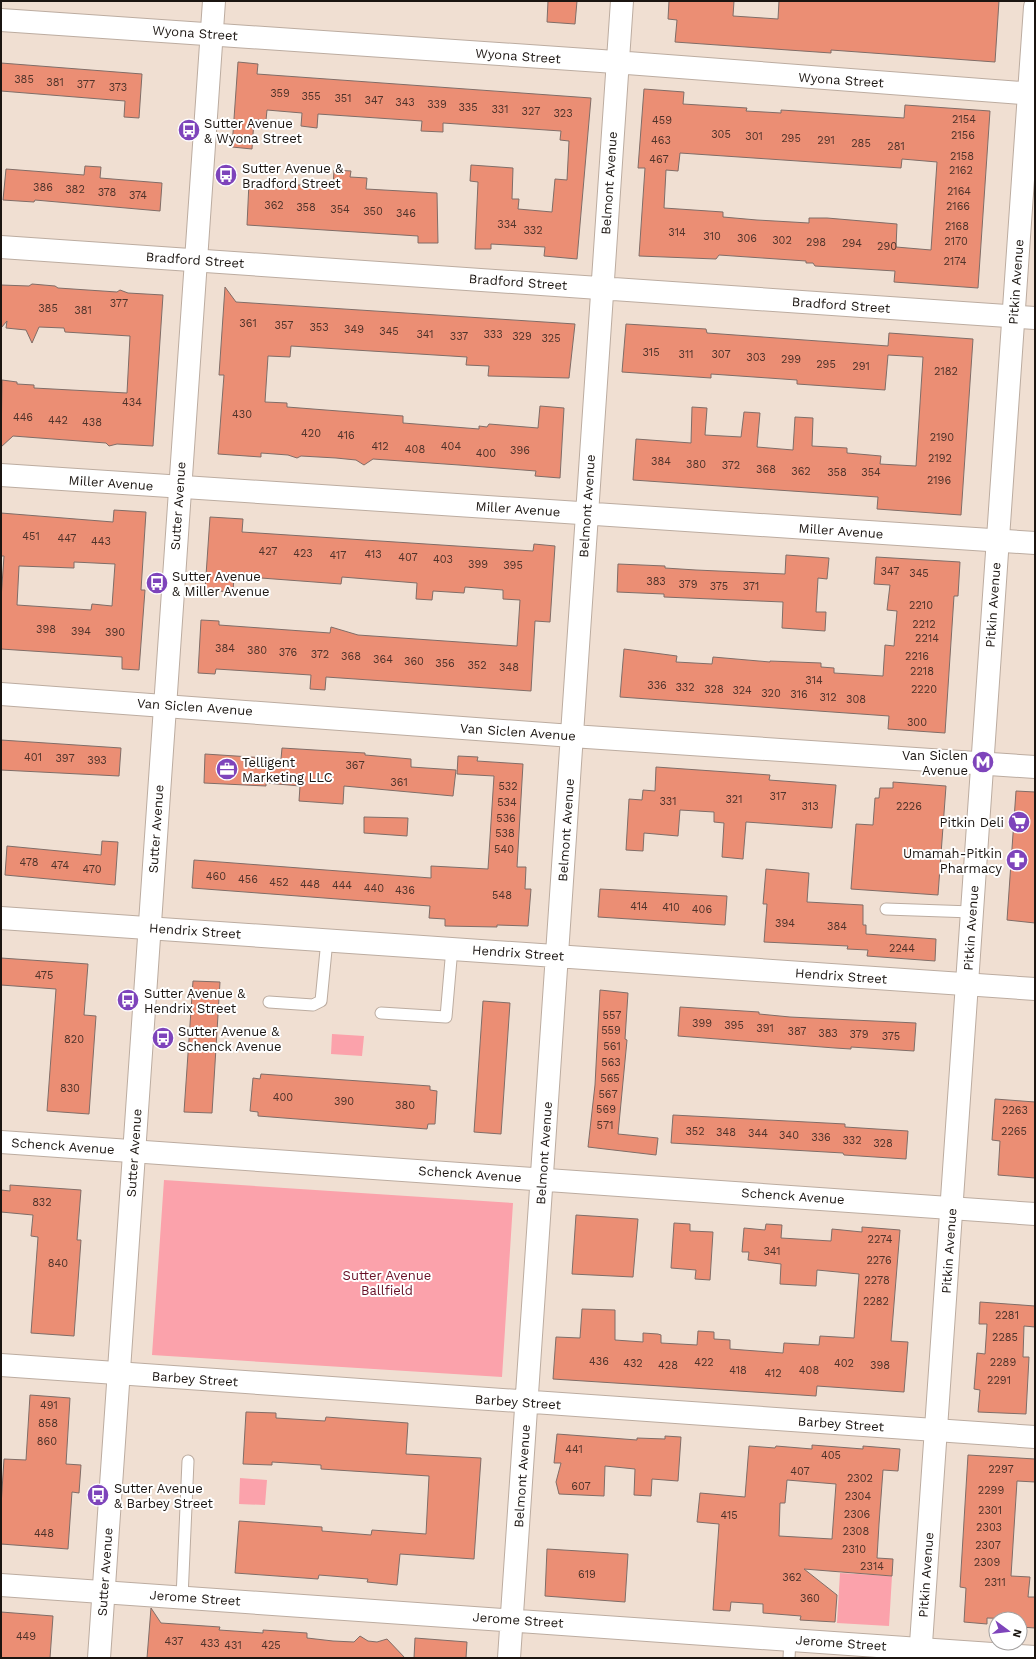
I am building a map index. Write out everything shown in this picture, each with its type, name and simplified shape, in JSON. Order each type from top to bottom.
[{"type":"street","name":"Sutter Avenue","points":[[99,1658],[179,487],[214,1]]},
{"type":"street","name":"Belmont Avenue","points":[[509,1658],[622,1]]},
{"type":"street","name":"Pitkin Avenue","points":[[921,1653],[998,541],[1024,318],[1035,7]]},
{"type":"street","name":"Wyona Street","points":[[1,20],[617,63],[1032,94]]},
{"type":"street","name":"Bradford Street","points":[[1,247],[1024,318]]},
{"type":"street","name":"Miller Avenue","points":[[1,475],[1035,543]]},
{"type":"street","name":"Van Siclen Avenue","points":[[1,694],[572,736],[1035,767]]},
{"type":"street","name":"Hendrix Street","points":[[1,918],[557,955],[1035,990]]},
{"type":"street","name":"Schenck Avenue","points":[[1,1142],[542,1178],[1035,1214]]},
{"type":"street","name":"Barbey Street","points":[[1,1365],[1035,1437]]},
{"type":"street","name":"Jerome Street","points":[[1,1585],[512,1619],[789,1649],[1035,1657]]},
{"type":"lane","points":[[886,909],[972,912]]},
{"type":"lane","points":[[269,1002],[313,1004],[320,1001],[327,940]]},
{"type":"lane","points":[[381,1013],[446,1017],[452,948]]},
{"type":"lane","points":[[182,1598],[188,1461]]},
{"type":"green space","points":[[332,1034],[364,1036],[362,1056],[331,1054]]},
{"type":"green space","name":"Sutter Avenue Ballfield","points":[[164,1180],[513,1203],[502,1377],[152,1355]]},
{"type":"green space","points":[[240,1478],[267,1480],[265,1505],[239,1504]]},
{"type":"green space","points":[[840,1573],[892,1576],[889,1626],[837,1623]]},
{"type":"building","points":[[548,1],[577,1],[575,24],[547,22]]},
{"type":"building","points":[[669,1],[734,1],[733,16],[778,19],[779,1],[999,1],[995,62],[831,50],[831,53],[675,42],[677,20],[668,19]]},
{"type":"building","points":[[238,62],[258,64],[257,74],[591,98],[577,259],[544,256],[545,247],[491,244],[491,249],[475,249],[478,182],[470,181],[471,165],[513,168],[512,199],[519,199],[518,209],[552,212],[555,179],[567,180],[569,141],[560,140],[561,131],[443,123],[443,132],[421,131],[422,121],[318,114],[317,128],[301,126],[302,113],[267,110],[266,120],[254,120],[252,149],[232,147]]},
{"type":"building","points":[[1,63],[142,74],[139,118],[124,117],[125,101],[1,91]]},
{"type":"building","points":[[644,89],[684,92],[683,104],[747,108],[746,111],[781,113],[781,110],[904,118],[905,105],[990,111],[978,288],[894,282],[895,271],[815,266],[813,263],[806,263],[806,261],[719,255],[716,259],[639,256],[645,168],[638,168]],"holes":[[[680,153],[901,168],[902,159],[937,162],[931,250],[896,247],[897,224],[827,218],[809,218],[809,223],[757,220],[723,217],[723,212],[664,208],[666,170],[678,171]]]},
{"type":"building","points":[[85,166],[101,167],[100,178],[162,183],[160,211],[35,200],[34,202],[3,200],[6,169],[84,175]]},
{"type":"building","points":[[334,170],[351,171],[350,177],[367,178],[366,189],[437,193],[438,243],[418,243],[418,236],[247,225],[249,182],[333,187]]},
{"type":"building","points":[[32,284],[55,286],[58,288],[117,292],[120,290],[128,293],[163,295],[153,446],[117,444],[109,446],[106,443],[13,436],[1,447],[2,380],[17,382],[17,384],[34,385],[34,388],[127,393],[130,336],[65,332],[64,328],[39,327],[32,343],[26,330],[6,328],[7,321],[1,328],[1,285],[29,286]]},
{"type":"building","points":[[225,287],[236,302],[575,324],[569,378],[488,376],[489,366],[466,365],[467,357],[291,346],[290,357],[268,356],[265,402],[287,403],[287,407],[403,416],[403,423],[479,429],[479,426],[487,427],[489,424],[538,428],[540,406],[564,408],[560,478],[535,476],[536,471],[459,465],[373,459],[364,465],[356,460],[336,458],[301,456],[297,458],[288,455],[261,453],[261,457],[218,454],[224,375],[219,375]]},
{"type":"building","points":[[626,324],[706,329],[707,333],[888,346],[889,333],[973,339],[961,515],[877,509],[878,497],[633,480],[636,439],[691,443],[692,407],[707,408],[705,435],[741,437],[744,412],[760,413],[757,447],[793,450],[795,417],[813,418],[812,446],[847,448],[847,453],[881,456],[880,464],[916,466],[923,357],[888,355],[885,390],[797,384],[797,380],[711,374],[711,378],[622,372]]},
{"type":"building","points":[[114,510],[146,512],[141,590],[145,590],[139,670],[122,669],[122,657],[1,649],[1,599],[4,556],[1,556],[1,513],[113,522]],"holes":[[[74,562],[115,564],[112,606],[92,604],[91,610],[17,605],[19,566],[74,568]]]},
{"type":"building","points":[[210,517],[243,519],[242,532],[533,551],[534,544],[555,546],[550,622],[535,621],[531,691],[326,677],[325,690],[310,689],[311,675],[216,669],[215,674],[198,673],[201,620],[219,621],[219,625],[330,633],[331,627],[358,635],[517,646],[520,600],[503,599],[503,590],[465,587],[464,593],[433,591],[432,600],[416,599],[417,583],[342,577],[341,584],[234,576],[233,592],[205,590]]},
{"type":"building","points":[[786,555],[829,558],[827,579],[818,578],[816,612],[826,612],[825,631],[782,628],[783,602],[664,597],[664,594],[617,592],[618,564],[665,566],[665,568],[696,570],[785,574]]},
{"type":"building","points":[[876,557],[960,562],[958,596],[954,596],[945,733],[888,729],[889,716],[620,697],[624,649],[677,656],[676,662],[712,664],[713,657],[770,662],[821,663],[821,667],[834,668],[834,673],[883,676],[885,645],[894,646],[897,611],[887,610],[890,585],[874,584]]},
{"type":"building","points":[[1,740],[121,748],[119,776],[1,770]]},
{"type":"building","points":[[282,748],[365,753],[365,755],[411,759],[411,767],[456,770],[453,796],[344,786],[343,804],[299,801],[300,786],[266,783],[266,786],[204,783],[205,754],[281,759]]},
{"type":"building","points":[[458,756],[478,757],[477,761],[523,764],[517,867],[526,867],[525,889],[531,889],[528,926],[445,926],[445,919],[429,918],[430,906],[192,888],[194,860],[431,878],[431,866],[488,869],[494,776],[457,774]]},
{"type":"building","points":[[656,767],[770,775],[769,780],[836,785],[832,828],[746,822],[743,859],[722,857],[724,823],[714,822],[714,812],[680,810],[678,836],[644,833],[643,851],[626,850],[629,799],[642,800],[643,790],[655,791]]},
{"type":"building","points":[[893,782],[946,786],[938,895],[851,889],[856,824],[873,825],[875,798],[879,798],[880,788],[893,788]]},
{"type":"building","points":[[1016,791],[1035,792],[1035,923],[1007,920]]},
{"type":"building","points":[[364,817],[408,818],[407,836],[364,833]]},
{"type":"building","points":[[102,841],[118,842],[115,885],[5,875],[7,846],[101,855]]},
{"type":"building","points":[[766,869],[809,873],[807,902],[863,905],[863,925],[866,925],[866,934],[936,939],[935,961],[867,956],[868,950],[847,949],[848,946],[764,942],[767,904],[763,904]]},
{"type":"building","points":[[600,889],[727,896],[725,925],[598,917]]},
{"type":"building","points":[[1,958],[88,964],[84,1015],[96,1016],[89,1114],[47,1111],[56,989],[1,985]]},
{"type":"building","points":[[193,981],[220,982],[212,1113],[184,1112]]},
{"type":"building","points":[[600,990],[628,993],[625,1039],[627,1040],[618,1134],[658,1138],[656,1155],[588,1147],[595,1085]]},
{"type":"building","points":[[483,1001],[510,1003],[501,1134],[474,1132]]},
{"type":"building","points":[[680,1007],[759,1012],[759,1014],[790,1017],[916,1023],[914,1051],[851,1047],[851,1049],[835,1048],[678,1036]]},
{"type":"building","points":[[261,1074],[430,1086],[430,1090],[437,1091],[435,1124],[428,1124],[427,1129],[258,1116],[258,1112],[250,1111],[253,1078],[260,1079]]},
{"type":"building","points":[[995,1099],[1035,1102],[1035,1178],[998,1175],[1000,1141],[992,1140]]},
{"type":"building","points":[[673,1115],[845,1124],[845,1127],[908,1131],[906,1159],[844,1155],[843,1153],[671,1143]]},
{"type":"building","points":[[10,1185],[81,1190],[77,1240],[81,1240],[74,1336],[31,1333],[38,1237],[31,1236],[33,1215],[1,1212],[1,1190],[10,1191]]},
{"type":"building","points":[[576,1215],[638,1219],[633,1277],[572,1274]]},
{"type":"building","points":[[674,1223],[690,1224],[690,1231],[713,1232],[710,1280],[695,1279],[696,1270],[671,1268]]},
{"type":"building","points":[[766,1224],[782,1225],[781,1238],[831,1241],[832,1229],[862,1232],[862,1227],[900,1230],[891,1341],[908,1342],[904,1392],[817,1386],[816,1396],[553,1379],[556,1337],[580,1338],[582,1309],[615,1310],[615,1340],[643,1342],[643,1333],[661,1335],[661,1343],[697,1345],[698,1331],[714,1332],[714,1339],[730,1340],[730,1349],[783,1353],[784,1343],[819,1345],[820,1336],[854,1338],[859,1274],[817,1270],[816,1286],[780,1284],[781,1264],[748,1260],[749,1252],[742,1252],[744,1228],[765,1230]]},
{"type":"building","points":[[980,1302],[1035,1306],[1035,1327],[1024,1326],[1023,1357],[1029,1357],[1026,1414],[978,1412],[980,1390],[974,1389],[977,1353],[985,1354],[987,1324],[979,1324]]},
{"type":"building","points":[[30,1395],[70,1398],[66,1464],[81,1465],[79,1493],[72,1492],[68,1549],[1,1544],[1,1506],[4,1459],[26,1460]]},
{"type":"building","points":[[246,1412],[276,1413],[276,1418],[325,1421],[326,1417],[408,1423],[406,1454],[481,1458],[474,1559],[400,1554],[397,1585],[367,1582],[368,1579],[319,1575],[318,1579],[235,1573],[239,1521],[322,1527],[322,1531],[371,1535],[372,1530],[426,1534],[429,1476],[321,1469],[321,1465],[272,1462],[272,1465],[243,1464]]},
{"type":"building","points":[[557,1434],[637,1440],[637,1438],[665,1439],[665,1436],[681,1437],[678,1481],[652,1479],[651,1496],[634,1495],[635,1469],[605,1466],[604,1496],[559,1494],[556,1482],[561,1463],[554,1463]]},
{"type":"building","points":[[812,1445],[863,1449],[863,1446],[900,1449],[898,1471],[883,1470],[879,1524],[877,1558],[893,1559],[892,1576],[804,1569],[837,1595],[835,1622],[800,1620],[801,1616],[763,1613],[763,1604],[731,1602],[730,1611],[713,1610],[719,1524],[697,1522],[700,1493],[745,1497],[749,1446],[775,1448],[776,1446],[812,1449]],"holes":[[[787,1480],[836,1484],[832,1539],[779,1536],[780,1503],[785,1503]]]},
{"type":"building","points":[[968,1455],[1035,1459],[1035,1482],[1017,1481],[1011,1576],[1030,1577],[1028,1597],[1035,1597],[1035,1628],[1028,1628],[1028,1611],[988,1611],[987,1624],[964,1622],[966,1588],[960,1587]]},
{"type":"building","points":[[547,1549],[628,1554],[625,1602],[545,1596]]},
{"type":"building","points":[[151,1608],[161,1623],[220,1627],[219,1630],[263,1633],[263,1630],[307,1633],[307,1638],[333,1641],[354,1642],[360,1636],[368,1641],[377,1642],[387,1639],[405,1658],[147,1658]]},
{"type":"building","points":[[1,1612],[53,1616],[50,1658],[1,1658]]},
{"type":"building","points":[[415,1638],[467,1642],[466,1658],[414,1658]]},
{"type":"place","name":"Sutter Avenue & Wyona Street","points":[[189,130]]},
{"type":"place","name":"Sutter Avenue & Bradford Street","points":[[226,175]]},
{"type":"place","name":"Sutter Avenue & Miller Avenue","points":[[157,583]]},
{"type":"place","name":"Van Siclen Avenue","points":[[983,762]]},
{"type":"place","name":"Telligent Marketing LLC","points":[[227,769]]},
{"type":"place","name":"Pitkin Deli","points":[[1019,822]]},
{"type":"place","name":"Umamah-Pitkin Pharmacy","points":[[1017,860]]},
{"type":"place","name":"Sutter Avenue & Hendrix Street","points":[[128,1000]]},
{"type":"place","name":"Sutter Avenue & Schenck Avenue","points":[[163,1038]]},
{"type":"place","name":"Sutter Avenue & Barbey Street","points":[[98,1495]]}]
